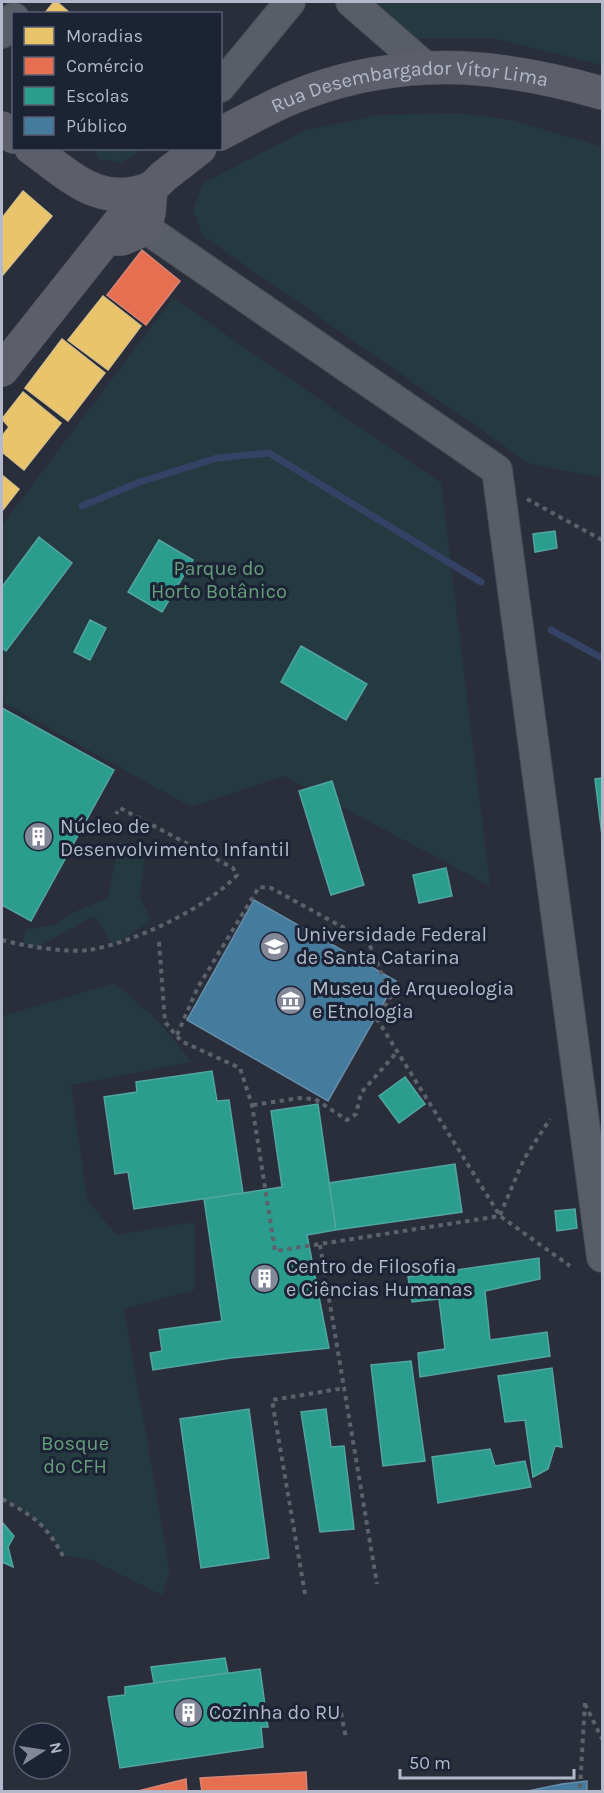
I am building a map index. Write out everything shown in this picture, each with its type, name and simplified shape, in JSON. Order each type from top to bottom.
[{"type":"main road","name":"Rua Desembargador Vítor Lima","points":[[222,133],[294,97],[339,82],[427,68],[476,70],[517,75],[603,93]]},
{"type":"main road","points":[[33,150],[86,187],[98,192],[124,196],[151,188],[193,151]]},
{"type":"main road","points":[[86,187],[102,215],[125,228]]},
{"type":"main road","points":[[2,370],[125,228],[149,213],[151,188]]},
{"type":"street","points":[[222,85],[290,2]]},
{"type":"street","points":[[351,2],[427,68]]},
{"type":"street","points":[[2,33],[12,20]]},
{"type":"street","points":[[125,228],[497,470],[603,1257]]},
{"type":"path","points":[[524,497],[603,540]]},
{"type":"path","points":[[2,940],[21,946],[87,950],[119,942],[164,925],[225,888],[237,875],[232,868],[120,808],[116,814]]},
{"type":"path","points":[[177,1035],[198,987],[260,887],[271,888],[368,941],[391,996],[377,1019],[397,1052],[500,1216],[570,1266]]},
{"type":"path","points":[[159,942],[165,1022],[181,1041],[240,1068],[252,1105],[275,1251],[500,1216]]},
{"type":"path","points":[[252,1105],[300,1098],[315,1099],[347,1120],[356,1114],[360,1093],[397,1052]]},
{"type":"path","points":[[500,1216],[524,1159],[550,1119]]},
{"type":"path","points":[[320,1245],[377,1584]]},
{"type":"path","points":[[305,1594],[272,1400],[345,1388]]},
{"type":"path","points":[[2,1500],[32,1516],[51,1534],[63,1556]]},
{"type":"path","points":[[580,1788],[585,1703],[603,1739]]},
{"type":"path","points":[[341,1713],[346,1738]]},
{"type":"green space","points":[[370,2],[602,2],[602,65],[497,39],[409,39]]},
{"type":"green space","points":[[459,113],[512,120],[602,147],[602,478],[530,464],[203,236],[193,209],[203,183],[306,130],[378,115]]},
{"type":"green space","points":[[94,150],[141,150],[121,163],[99,159]]},
{"type":"green space","name":"Parque do Horto Botânico","points":[[173,298],[441,483],[490,886],[284,776],[191,807],[2,702],[2,525]]},
{"type":"green space","points":[[119,841],[146,847],[140,896],[151,921],[113,945],[94,916],[36,948],[23,944],[26,929],[54,925],[70,914],[108,898]]},
{"type":"green space","name":"Bosque do CFH","points":[[115,983],[158,1021],[192,1062],[71,1085],[87,1199],[116,1235],[195,1222],[194,1290],[124,1309],[170,1572],[162,1595],[90,1559],[63,1556],[38,1522],[2,1499],[2,1016]]},
{"type":"building: Moradias","points":[[54,2],[57,2],[69,12],[46,12]]},
{"type":"building: Moradias","points":[[23,191],[52,216],[2,276],[2,218]]},
{"type":"building: Moradias","points":[[103,296],[141,326],[108,370],[68,340]]},
{"type":"building: Moradias","points":[[62,339],[105,373],[68,421],[25,388]]},
{"type":"building: Moradias","points":[[23,392],[61,423],[24,470],[2,452],[2,436],[9,427],[2,419]]},
{"type":"building: Moradias","points":[[2,475],[19,489],[2,511]]},
{"type":"building: Comércio","points":[[142,250],[180,281],[146,325],[107,295]]},
{"type":"building: Comércio","points":[[306,1772],[307,1792],[202,1792],[200,1778]]},
{"type":"building: Comércio","points":[[186,1779],[187,1792],[134,1792]]},
{"type":"building: Escolas","points":[[555,531],[557,548],[535,552],[533,534]]},
{"type":"building: Escolas","points":[[39,537],[72,563],[6,651],[2,648],[2,587]]},
{"type":"building: Escolas","points":[[159,540],[193,560],[162,612],[128,592]]},
{"type":"building: Escolas","points":[[90,620],[106,628],[90,660],[74,652]]},
{"type":"building: Escolas","points":[[301,646],[367,684],[346,720],[281,682]]},
{"type":"building: Escolas","name":"Núcleo de Desenvolvimento Infantil","points":[[2,708],[114,770],[31,921],[2,905]]},
{"type":"building: Escolas","points":[[602,778],[602,836],[595,779]]},
{"type":"building: Escolas","points":[[332,781],[364,885],[331,895],[299,791]]},
{"type":"building: Escolas","points":[[446,868],[452,896],[419,903],[413,875]]},
{"type":"building: Escolas","points":[[212,1071],[217,1101],[229,1100],[243,1193],[134,1209],[128,1172],[115,1174],[104,1097],[137,1092],[136,1082]]},
{"type":"building: Escolas","points":[[405,1077],[425,1104],[399,1123],[379,1096]]},
{"type":"building: Escolas","name":"Centro de Filosofia e Ciências Humanas","points":[[318,1104],[336,1230],[307,1235],[329,1348],[231,1358],[153,1370],[150,1353],[162,1351],[159,1330],[222,1321],[204,1199],[282,1187],[271,1111]]},
{"type":"building: Escolas","points":[[455,1164],[462,1212],[336,1230],[329,1183]]},
{"type":"building: Escolas","points":[[575,1209],[577,1228],[557,1231],[555,1211]]},
{"type":"building: Escolas","points":[[539,1258],[540,1279],[485,1291],[490,1340],[547,1332],[550,1356],[420,1377],[418,1353],[445,1349],[439,1299],[412,1302],[408,1277]]},
{"type":"building: Escolas","points":[[411,1361],[425,1461],[383,1466],[371,1365]]},
{"type":"building: Escolas","points":[[552,1368],[562,1447],[555,1446],[548,1469],[533,1477],[525,1420],[505,1422],[498,1376]]},
{"type":"building: Escolas","points":[[249,1409],[269,1558],[201,1568],[180,1419]]},
{"type":"building: Escolas","points":[[326,1409],[331,1447],[344,1446],[354,1529],[320,1532],[301,1412]]},
{"type":"building: Escolas","points":[[490,1449],[495,1466],[525,1461],[531,1487],[438,1503],[432,1457]]},
{"type":"building: Escolas","points":[[2,1522],[14,1536],[8,1547],[13,1567],[2,1562]]},
{"type":"building: Escolas","points":[[225,1658],[228,1673],[154,1683],[151,1667]]},
{"type":"building: Escolas","name":"Cozinha do RU","points":[[260,1669],[268,1727],[261,1727],[263,1747],[120,1768],[108,1697],[125,1695],[125,1687]]},
{"type":"building: Público","name":"Museu de Arqueologia e Etnologia","points":[[254,900],[396,981],[328,1101],[187,1020]]},
{"type":"building: Público","points":[[587,1781],[587,1792],[523,1792],[562,1784]]},
{"type":"waterway","points":[[82,506],[140,482],[217,458],[269,453],[481,582]]},
{"type":"waterway","points":[[551,630],[602,658]]},
{"type":"place","name":"Núcleo de Desenvolvimento Infantil","points":[[39,837]]},
{"type":"place","name":"Universidade Federal de Santa Catarina","points":[[275,946]]},
{"type":"place","name":"Museu de Arqueologia e Etnologia","points":[[291,1000]]},
{"type":"place","name":"Centro de Filosofia e Ciências Humanas","points":[[265,1278]]},
{"type":"place","name":"Cozinha do RU","points":[[188,1712]]}]
